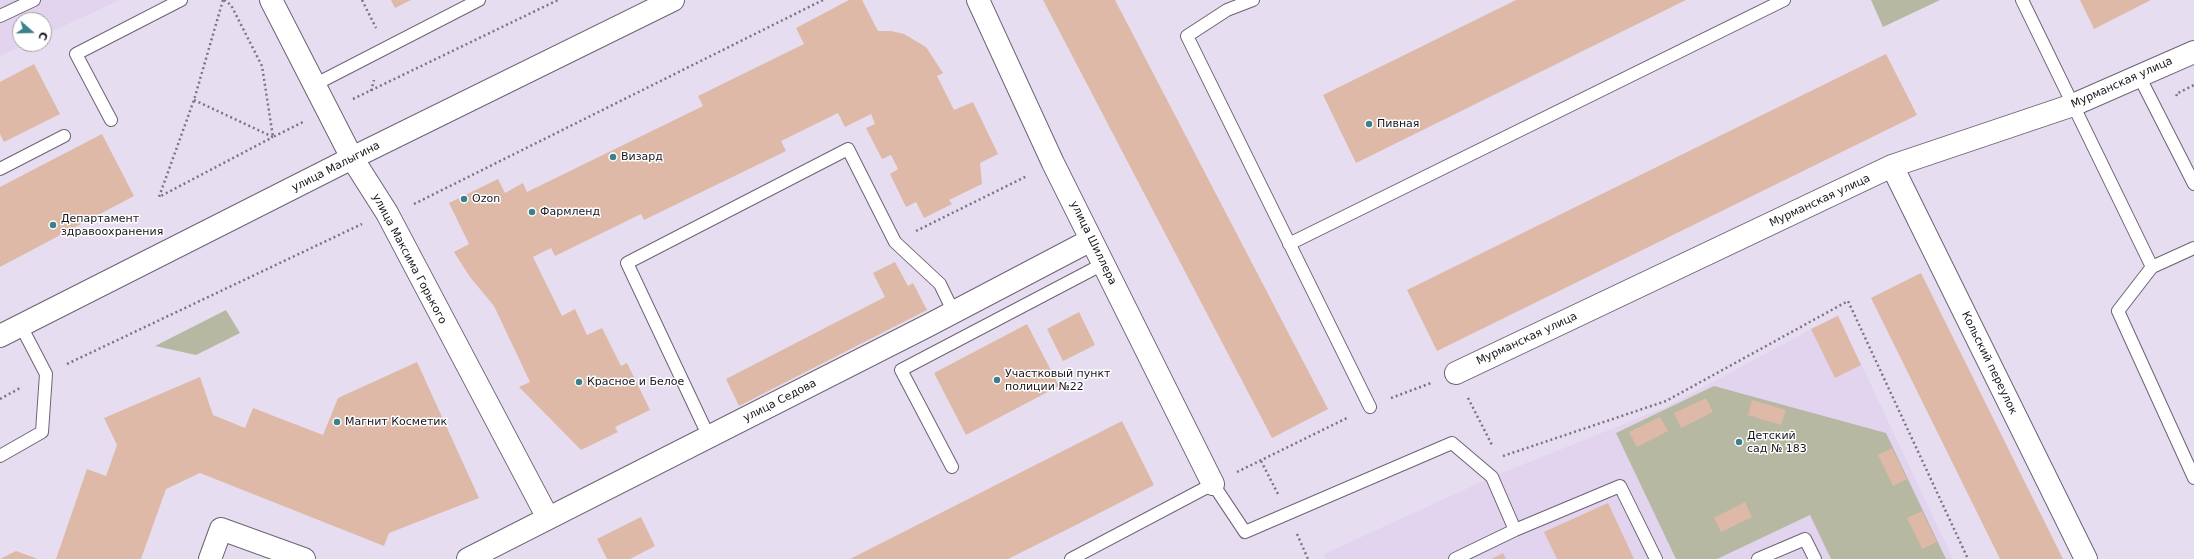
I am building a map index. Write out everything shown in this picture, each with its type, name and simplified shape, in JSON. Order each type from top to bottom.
[{"type":"street","name":"улица Максима Горького","points":[[271,0],[352,158],[387,213],[548,518]]},
{"type":"street","name":"улица Малыгина","points":[[0,336],[352,158],[673,0]]},
{"type":"street","name":"улица Шиллера","points":[[978,0],[1053,163],[1213,484]]},
{"type":"street","name":"Мурманская улица","points":[[1456,373],[1892,166],[2074,105],[2194,52]]},
{"type":"street","name":"Кольский переулок","points":[[1892,166],[2086,559]]},
{"type":"street","name":"улица Седова","points":[[468,559],[1091,240]]},
{"type":"street","points":[[210,559],[221,529],[304,559]]},
{"type":"lane","points":[[0,16],[34,0]]},
{"type":"lane","points":[[111,120],[76,54],[181,0]]},
{"type":"lane","points":[[314,85],[479,0]]},
{"type":"lane","points":[[1253,0],[1225,5],[1187,36],[1370,407]]},
{"type":"lane","points":[[1290,244],[1784,0]]},
{"type":"lane","points":[[2022,0],[2152,267]]},
{"type":"lane","points":[[2139,76],[2194,184]]},
{"type":"lane","points":[[0,169],[64,136]]},
{"type":"lane","points":[[708,437],[627,263],[848,149],[895,242],[940,284],[953,311]]},
{"type":"lane","points":[[2194,248],[2152,267],[2118,311],[2194,478]]},
{"type":"lane","points":[[952,467],[901,370],[1103,264]]},
{"type":"lane","points":[[0,456],[42,432],[46,374],[21,326]]},
{"type":"lane","points":[[1071,559],[1213,484],[1245,532],[1452,443],[1492,477],[1515,530]]},
{"type":"lane","points":[[1455,559],[1515,530],[1620,486],[1656,559]]},
{"type":"lane","points":[[1758,559],[1805,539],[1815,559]]},
{"type":"path","points":[[194,100],[273,137],[159,197],[194,100],[223,0]]},
{"type":"path","points":[[371,91],[558,0]]},
{"type":"path","points":[[2179,100],[2176,94],[2194,85]]},
{"type":"path","points":[[895,242],[1053,163]]},
{"type":"path","points":[[1499,458],[1666,401],[1848,301],[1968,559]]},
{"type":"path","points":[[1213,484],[1370,407],[1456,373],[1495,451]]},
{"type":"shaded area","points":[[0,0],[120,0],[52,31],[52,12],[12,12],[12,50],[0,56]]},
{"type":"shaded area","name":"Детский сад № 183","points":[[1838,315],[1953,559],[1326,559],[1324,554],[1492,477],[1666,407]]},
{"type":"green space","points":[[1871,0],[1940,0],[1883,27]]},
{"type":"green space","points":[[226,310],[240,333],[196,355],[155,346]]},
{"type":"green space","points":[[1714,386],[1886,433],[1946,559],[1831,559],[1810,515],[1717,559],[1676,559],[1616,433]]},
{"type":"building","points":[[391,0],[411,0],[395,8]]},
{"type":"building","points":[[849,0],[862,0],[878,31],[891,31],[904,34],[926,47],[943,73],[937,76],[954,110],[973,102],[998,154],[980,163],[982,184],[949,200],[952,204],[924,218],[916,202],[906,207],[890,174],[898,169],[891,155],[882,159],[866,128],[875,124],[871,114],[845,127],[838,113],[781,141],[786,151],[644,220],[641,214],[555,256],[551,248],[533,257],[562,316],[575,309],[587,335],[602,328],[621,366],[627,363],[650,410],[615,427],[618,432],[581,450],[519,387],[530,382],[494,306],[470,277],[454,252],[469,244],[449,203],[498,179],[505,193],[523,183],[527,192],[703,106],[698,96],[804,44],[796,28]]},
{"type":"building","points":[[1043,0],[1115,0],[1328,409],[1272,438]]},
{"type":"building","points":[[1516,0],[1686,0],[1356,163],[1323,95]]},
{"type":"building","points":[[2080,0],[2151,0],[2094,29]]},
{"type":"building","points":[[1886,54],[1917,115],[1437,351],[1407,290]]},
{"type":"building","points":[[34,64],[60,114],[4,142],[0,134],[0,82]]},
{"type":"building","points":[[102,134],[134,196],[0,267],[0,187]]},
{"type":"building","points":[[895,262],[908,286],[913,283],[927,310],[739,406],[726,379],[885,297],[873,273]]},
{"type":"building","points":[[1921,273],[2063,559],[2000,559],[1871,298]]},
{"type":"building","points":[[1079,312],[1095,345],[1063,361],[1047,329]]},
{"type":"building","points":[[1838,316],[1861,365],[1835,378],[1811,329]]},
{"type":"building","name":"Участковый пункт полиции №22","points":[[1027,324],[1059,386],[966,435],[934,373]]},
{"type":"building","points":[[417,362],[479,498],[389,533],[384,546],[200,473],[166,489],[141,559],[56,559],[87,469],[106,476],[117,445],[104,418],[200,377],[213,415],[245,428],[253,408],[323,435],[338,398]]},
{"type":"building","points":[[1706,398],[1713,412],[1681,428],[1674,413]]},
{"type":"building","points":[[1752,400],[1786,410],[1781,425],[1748,415]]},
{"type":"building","points":[[1660,417],[1668,431],[1637,447],[1629,432]]},
{"type":"building","points":[[1122,421],[1154,485],[1078,524],[1008,559],[850,559]]},
{"type":"building","points":[[1892,448],[1907,479],[1893,486],[1878,455]]},
{"type":"building","points":[[1745,502],[1752,517],[1721,532],[1714,518]]},
{"type":"building","points":[[1608,503],[1634,559],[1557,559],[1544,532]]},
{"type":"building","points":[[1922,511],[1937,542],[1922,549],[1907,518]]},
{"type":"building","points":[[641,517],[655,546],[630,559],[607,559],[597,539]]},
{"type":"building","points":[[16,551],[38,559],[0,559]]},
{"type":"building","points":[[1503,553],[1506,559],[1491,559]]},
{"type":"place","name":"Пивная","points":[[1369,124]]},
{"type":"place","name":"Визард","points":[[613,157]]},
{"type":"place","name":"Ozon","points":[[464,199]]},
{"type":"place","name":"Фармленд","points":[[532,212]]},
{"type":"place","name":"Департамент здравоохранения","points":[[53,225]]},
{"type":"place","name":"Участковый пункт полиции №22","points":[[997,380]]},
{"type":"place","name":"Красное и Белое","points":[[579,382]]},
{"type":"place","name":"Магнит Косметик","points":[[337,422]]},
{"type":"place","name":"Детский сад № 183","points":[[1739,442]]}]
